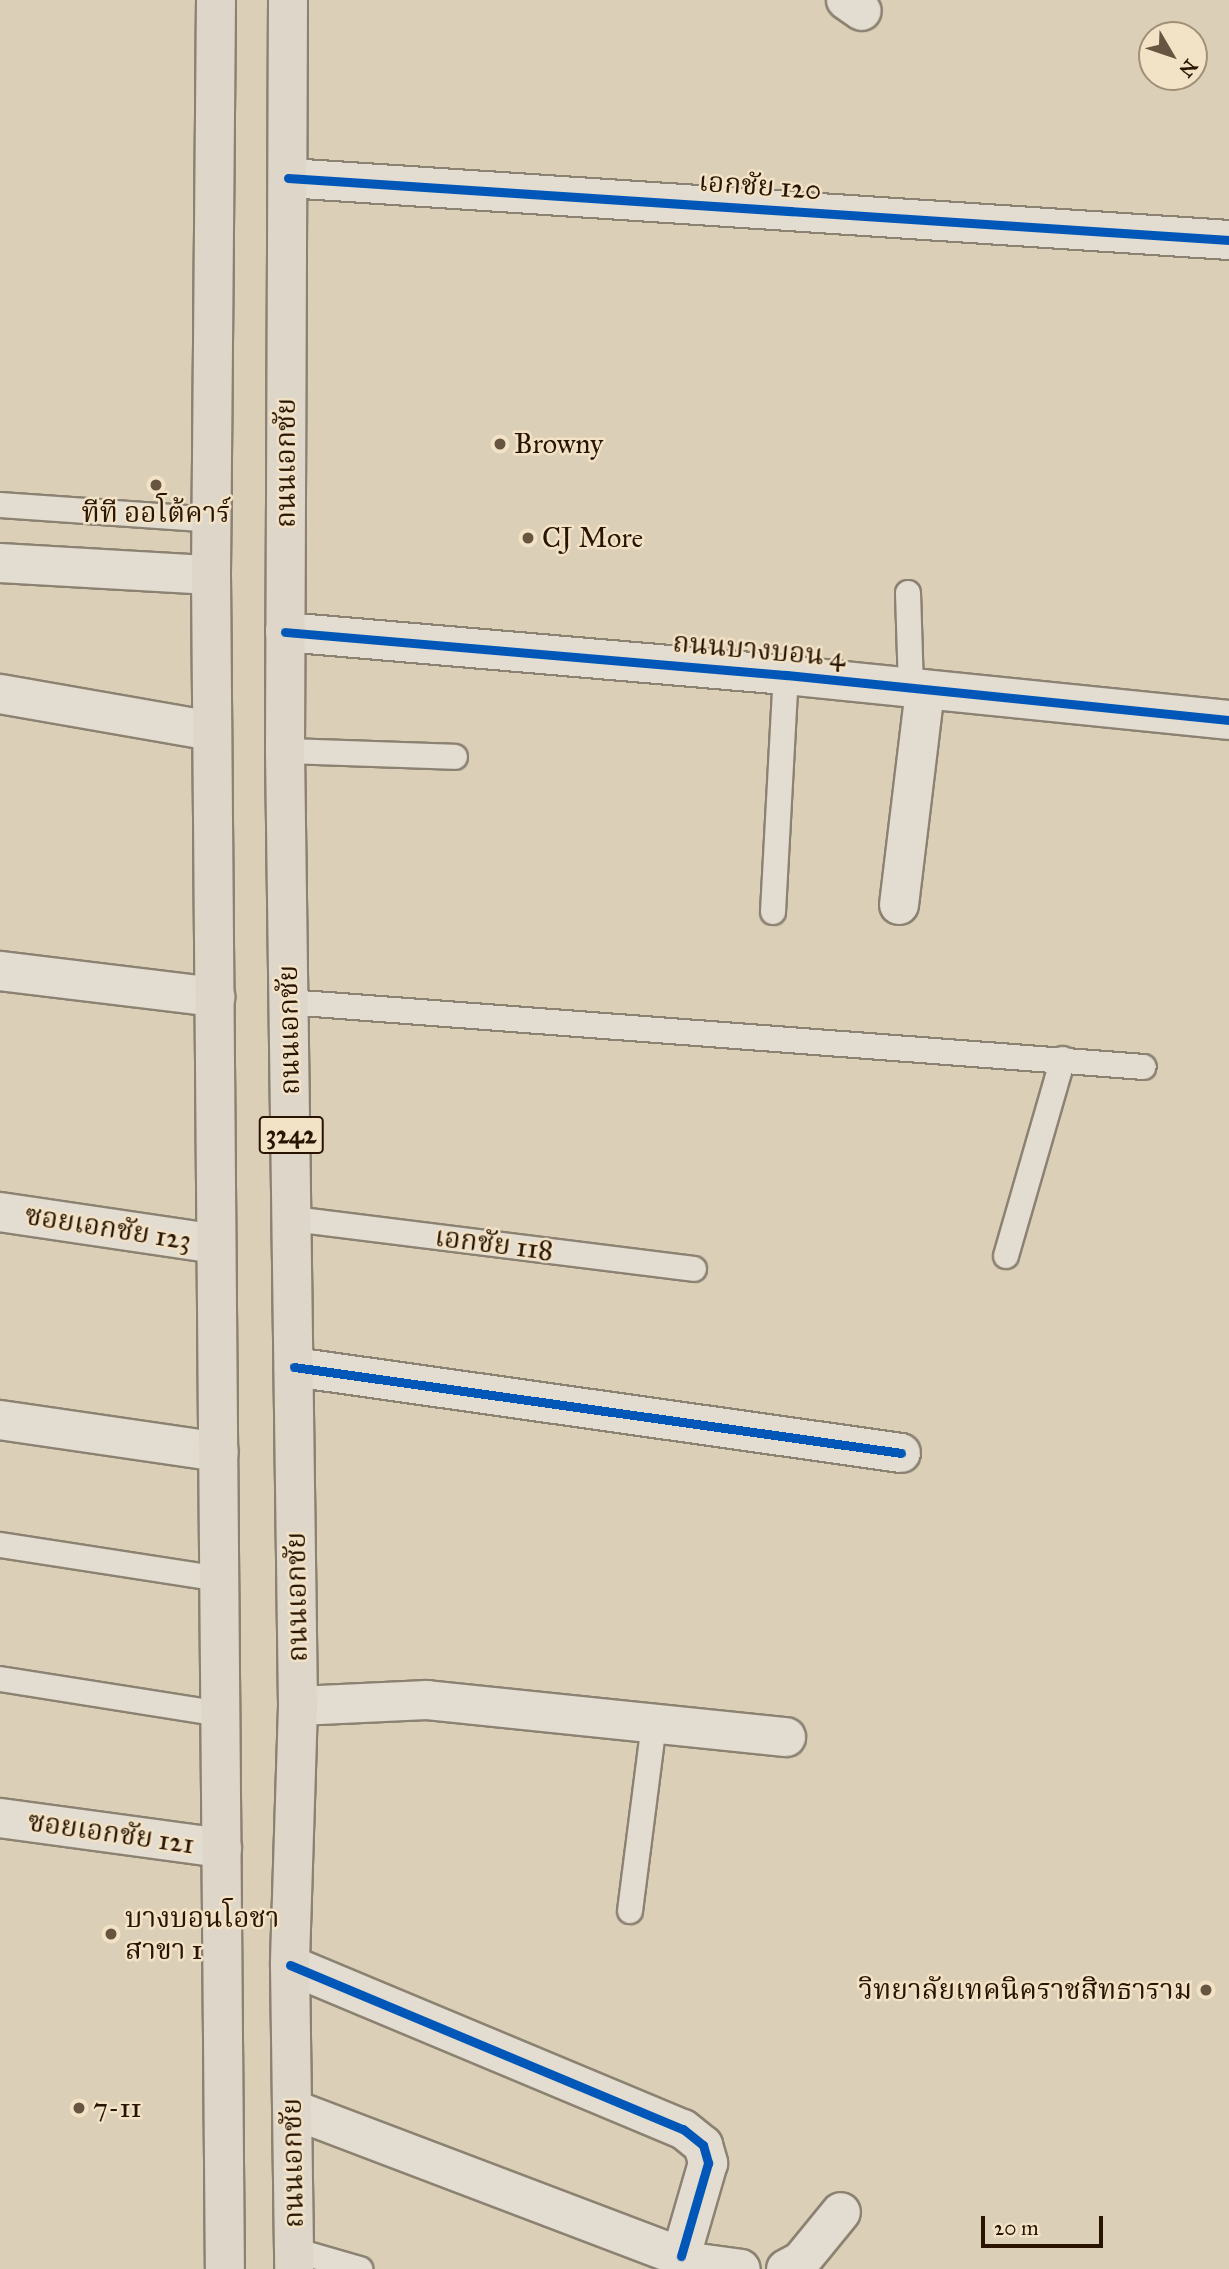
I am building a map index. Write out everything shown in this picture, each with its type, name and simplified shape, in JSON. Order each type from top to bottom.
[{"type":"main road","name":"3242","points":[[216,0],[215,520],[211,575],[225,2269]]},
{"type":"main road","name":"ถนนเอกชัย","points":[[288,0],[285,751],[298,1706],[290,1965],[294,2260]]},
{"type":"street","name":"เอกชัย 120","points":[[288,178],[1229,240]]},
{"type":"street","points":[[0,563],[211,575]]},
{"type":"street","name":"ถนนบางบอน 4","points":[[285,632],[786,675],[1229,720]]},
{"type":"street","points":[[899,905],[918,689]]},
{"type":"street","points":[[0,694],[212,731]]},
{"type":"street","points":[[0,971],[215,997]]},
{"type":"street","name":"ซอยเอกชัย 123","points":[[0,1212],[216,1244]]},
{"type":"street","points":[[295,1367],[901,1453]]},
{"type":"street","points":[[0,1420],[219,1452]]},
{"type":"street","points":[[298,1706],[427,1700],[786,1737]]},
{"type":"street","name":"ซอยเอกชัย 121","points":[[0,1818],[222,1848]]},
{"type":"street","points":[[290,1965],[683,2129],[703,2145],[708,2163],[681,2256]]},
{"type":"street","points":[[292,2109],[681,2256],[741,2269]]},
{"type":"street","points":[[786,2269],[801,2261],[841,2213]]},
{"type":"lane","points":[[0,505],[215,520]]},
{"type":"lane","points":[[908,593],[918,689]]},
{"type":"lane","points":[[773,912],[786,675]]},
{"type":"lane","points":[[285,751],[455,757]]},
{"type":"lane","points":[[288,1002],[1144,1067]]},
{"type":"lane","points":[[1006,1256],[1063,1059]]},
{"type":"lane","name":"เอกชัย 118","points":[[293,1219],[694,1269]]},
{"type":"lane","points":[[0,1545],[219,1579]]},
{"type":"lane","points":[[0,1679],[220,1714]]},
{"type":"lane","points":[[630,1911],[654,1724]]},
{"type":"lane","points":[[294,2260],[360,2269]]},
{"type":"cycle path","points":[[288,178],[1229,240]]},
{"type":"cycle path","points":[[285,632],[786,675],[1229,720]]},
{"type":"cycle path","points":[[294,1367],[901,1453]]},
{"type":"cycle path","points":[[290,1965],[683,2129],[703,2145],[708,2163],[681,2256]]},
{"type":"place","name":"Browny","points":[[500,444]]},
{"type":"place","name":"ทีที ออโต้คาร์","points":[[156,485]]},
{"type":"place","name":"CJ More","points":[[528,538]]},
{"type":"place","name":"บางบอนโอชา สาขา 1","points":[[111,1934]]},
{"type":"place","name":"วิทยาลัยเทคนิคราชสิทธาราม","points":[[1206,1990]]},
{"type":"place","name":"7-11","points":[[79,2108]]}]
